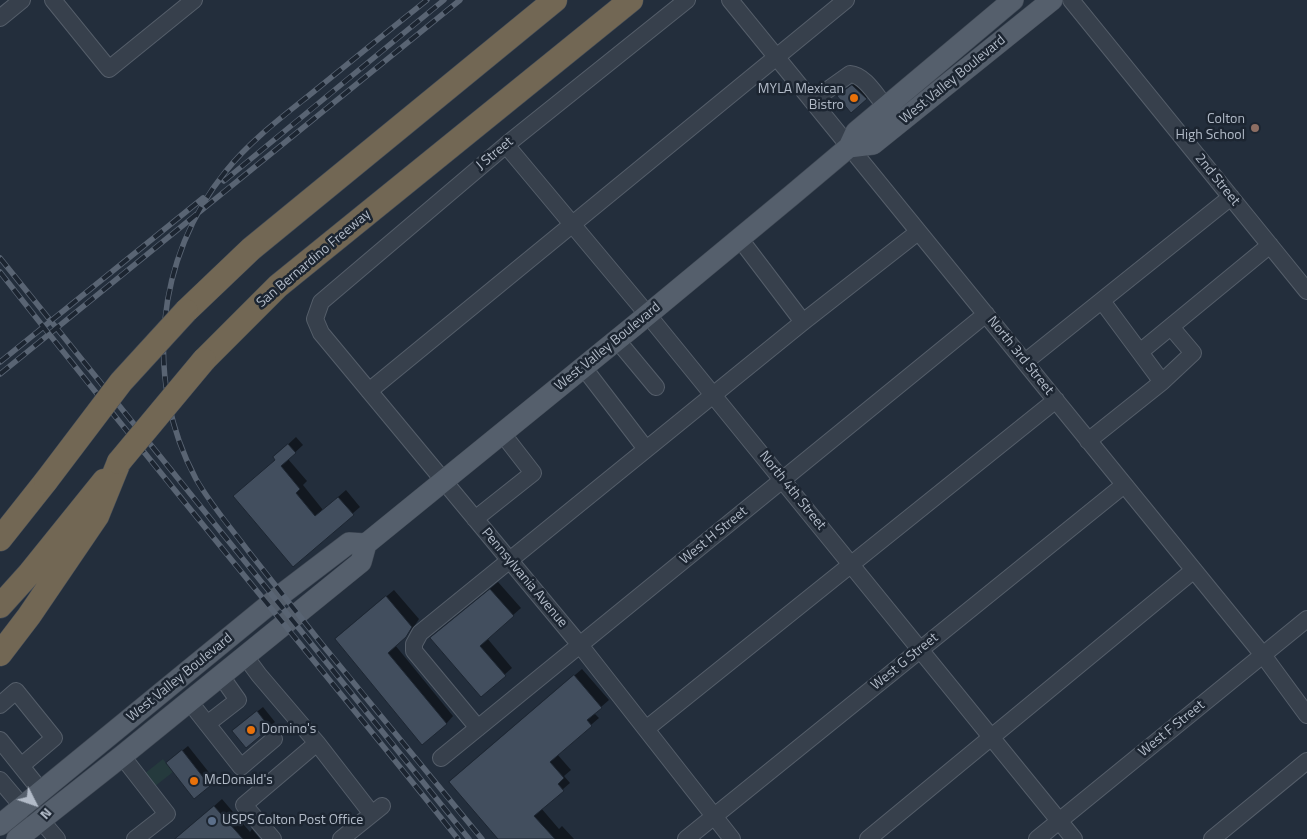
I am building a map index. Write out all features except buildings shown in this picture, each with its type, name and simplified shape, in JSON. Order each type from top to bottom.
[{"type":"highway","points":[[514,34],[549,0]]},
{"type":"highway","points":[[0,539],[121,382],[186,311],[252,249],[555,0]]},
{"type":"highway","name":"San Bernardino Freeway","points":[[0,606],[28,574],[91,511],[119,462],[204,360],[278,286],[631,0]]},
{"type":"highway","points":[[0,654],[29,616],[91,511]]},
{"type":"main road","name":"West Valley Boulevard","points":[[17,839],[361,562],[366,544],[740,239],[849,147],[856,132],[1013,0]]},
{"type":"main road","name":"West Valley Boulevard","points":[[849,147],[873,144],[1052,0]]},
{"type":"main road","name":"West Valley Boulevard","points":[[0,825],[282,594],[349,543],[366,544]]},
{"type":"main road","points":[[170,717],[178,701],[208,675],[211,665],[205,658]]},
{"type":"street","points":[[0,18],[22,0]]},
{"type":"street","points":[[53,0],[109,69],[194,0]]},
{"type":"street","name":"J Street","points":[[315,319],[320,302],[506,145],[687,0]]},
{"type":"street","name":"North 3rd Street","points":[[730,0],[1263,655],[1307,715]]},
{"type":"street","points":[[369,392],[846,0]]},
{"type":"street","name":"2nd Street","points":[[1070,0],[1307,291]]},
{"type":"street","points":[[812,101],[850,74],[854,74],[862,79],[886,108]]},
{"type":"street","name":"North 4th Street","points":[[506,145],[713,394],[1074,839]]},
{"type":"street","points":[[1025,362],[1231,197]]},
{"type":"street","points":[[478,728],[414,651],[414,644],[420,633],[713,394],[918,232]]},
{"type":"street","points":[[740,239],[803,322]]},
{"type":"street","points":[[1140,352],[1270,245]]},
{"type":"street","points":[[1102,301],[1162,382]]},
{"type":"street","name":"West H Street","points":[[441,758],[986,314]]},
{"type":"street","name":"Pennsylvania Avenue","points":[[315,319],[321,333],[580,645],[732,839]]},
{"type":"street","points":[[1088,441],[1162,382],[1193,353],[1171,327]]},
{"type":"street","points":[[617,340],[656,387]]},
{"type":"street","points":[[584,368],[646,449]]},
{"type":"street","points":[[646,729],[1056,400]]},
{"type":"street","points":[[475,519],[533,473],[502,433]]},
{"type":"street","name":"West G Street","points":[[686,839],[1124,486]]},
{"type":"street","points":[[868,839],[1194,570]]},
{"type":"street","name":"West F Street","points":[[1037,839],[1307,619]]},
{"type":"street","points":[[245,656],[344,778],[377,810],[342,839]]},
{"type":"street","points":[[207,724],[238,700],[221,676]]},
{"type":"street","points":[[0,705],[16,691],[54,738],[20,766]]},
{"type":"street","points":[[189,701],[241,767],[274,739]]},
{"type":"street","points":[[0,740],[20,766],[30,800],[41,820],[57,839]]},
{"type":"street","points":[[272,837],[244,805],[316,743]]},
{"type":"street","points":[[122,756],[167,814],[136,839]]},
{"type":"street","points":[[1212,839],[1307,761]]},
{"type":"street","points":[[0,780],[30,800]]},
{"type":"green space","points":[[163,759],[173,772],[154,787],[144,774]]},
{"type":"railway","points":[[427,0],[267,130],[226,171],[202,205],[184,242],[172,280],[165,320],[164,361],[168,402],[179,441],[196,479],[208,498],[321,643],[482,839]]},
{"type":"railway","points":[[224,181],[444,0]]},
{"type":"railway","points":[[0,374],[460,0]]},
{"type":"railway","points":[[0,362],[203,198]]},
{"type":"railway","points":[[0,258],[469,839]]},
{"type":"railway","points":[[0,272],[458,839]]},
{"type":"place","name":"MYLA Mexican Bistro","points":[[854,98]]},
{"type":"place","name":"Colton High School","points":[[1255,128]]},
{"type":"place","name":"Domino's","points":[[251,730]]},
{"type":"place","name":"McDonald's","points":[[194,781]]},
{"type":"place","name":"USPS Colton Post Office","points":[[212,821]]}]
